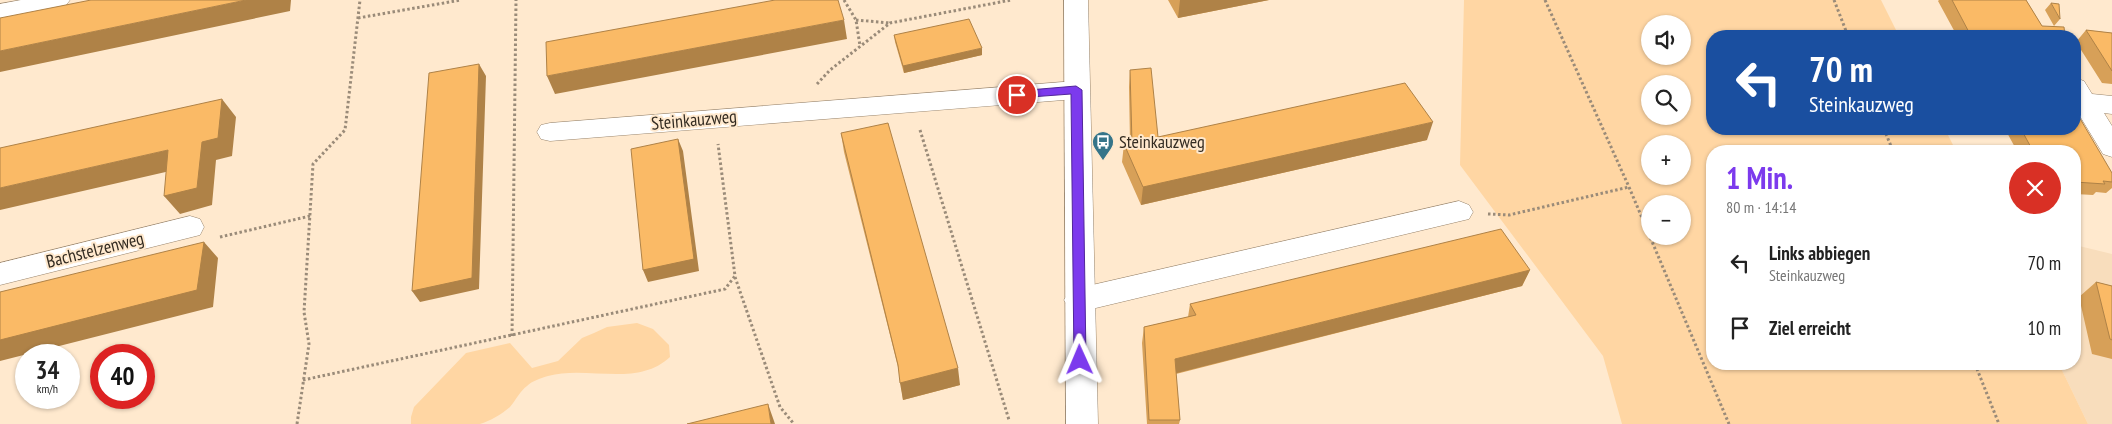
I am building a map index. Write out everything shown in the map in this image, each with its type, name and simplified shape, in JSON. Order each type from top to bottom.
[{"type":"street","points":[[0,12],[58,0]]},
{"type":"street","points":[[1076,0],[1082,424]]},
{"type":"street","name":"Steinkauzweg","points":[[550,132],[1076,90]]},
{"type":"street","points":[[2081,95],[2112,105]]},
{"type":"street","points":[[2081,97],[2112,147]]},
{"type":"street","points":[[1079,300],[1459,212]]},
{"type":"street","name":"Bachstelzenweg","points":[[0,274],[190,226]]},
{"type":"path","points":[[297,424],[309,344],[304,312],[313,164],[345,130],[360,0]]},
{"type":"path","points":[[358,18],[461,0]]},
{"type":"path","points":[[512,336],[516,0]]},
{"type":"path","points":[[844,0],[856,20],[860,46]]},
{"type":"path","points":[[856,20],[890,22],[1011,0]]},
{"type":"path","points":[[1545,0],[1629,187],[1706,369]]},
{"type":"path","points":[[1834,0],[1846,30]]},
{"type":"path","points":[[800,112],[814,86],[830,70],[890,22]]},
{"type":"path","points":[[912,103],[1009,420]]},
{"type":"path","points":[[715,119],[735,276],[780,407],[794,424]]},
{"type":"path","points":[[1459,212],[1510,215],[1629,187]]},
{"type":"path","points":[[190,226],[201,241],[310,216]]},
{"type":"path","points":[[303,380],[725,290],[735,276]]},
{"type":"path","points":[[1706,370],[1729,424]]},
{"type":"path","points":[[1977,370],[1999,424]]},
{"type":"shaded area","points":[[1464,0],[1881,0],[1896,30],[1706,30],[1706,135],[1948,135],[1953,145],[1706,145],[1706,370],[2062,370],[2088,424],[1622,424],[1603,356],[1460,165]]},
{"type":"shaded area","points":[[2081,246],[2112,254],[2112,424],[2088,424],[2062,370],[2081,370]]},
{"type":"shaded area","points":[[637,323],[653,329],[669,345],[670,357],[657,366],[642,372],[627,374],[563,373],[548,376],[531,383],[520,393],[510,407],[500,415],[480,424],[411,424],[414,407],[466,353],[510,343],[532,368],[558,361],[582,338],[607,327]]},
{"type":"building","points":[[91,0],[246,0],[0,51],[0,18]]},
{"type":"building","points":[[775,0],[838,0],[844,20],[547,76],[546,42]]},
{"type":"building","points":[[1952,0],[2026,0],[2042,26],[2064,27],[2064,30],[1968,30]]},
{"type":"building","points":[[2051,3],[2059,4],[2060,19]]},
{"type":"building","points":[[969,19],[982,48],[903,66],[894,35]]},
{"type":"building","points":[[2086,30],[2112,33],[2112,71]]},
{"type":"building","points":[[479,64],[472,278],[412,291],[429,73]]},
{"type":"building","points":[[1151,68],[1158,137],[1405,83],[1433,122],[1143,187],[1124,144],[1132,143],[1130,70]]},
{"type":"building","points":[[222,99],[218,138],[202,142],[197,188],[164,196],[168,150],[0,188],[0,148]]},
{"type":"building","points":[[2081,120],[2112,173],[2112,182],[2103,181],[2105,184],[2081,182],[2081,145],[2030,145],[2024,135],[2081,135]]},
{"type":"building","points":[[888,123],[958,368],[900,383],[898,365],[841,133]]},
{"type":"building","points":[[678,139],[694,259],[643,270],[631,149]]},
{"type":"building","points":[[1501,229],[1530,270],[1175,359],[1180,420],[1149,420],[1144,327],[1196,315],[1190,304]]},
{"type":"building","points":[[204,242],[197,290],[0,340],[0,292]]},
{"type":"building","points":[[2096,282],[2112,286],[2112,340],[2110,339]]},
{"type":"building","points":[[768,404],[771,424],[687,424]]},
{"type":"place","name":"Steinkauzweg","points":[[1103,161]]},
{"type":"route","points":[[1017,95],[1076,90],[1079,161],[1080,360]]}]
